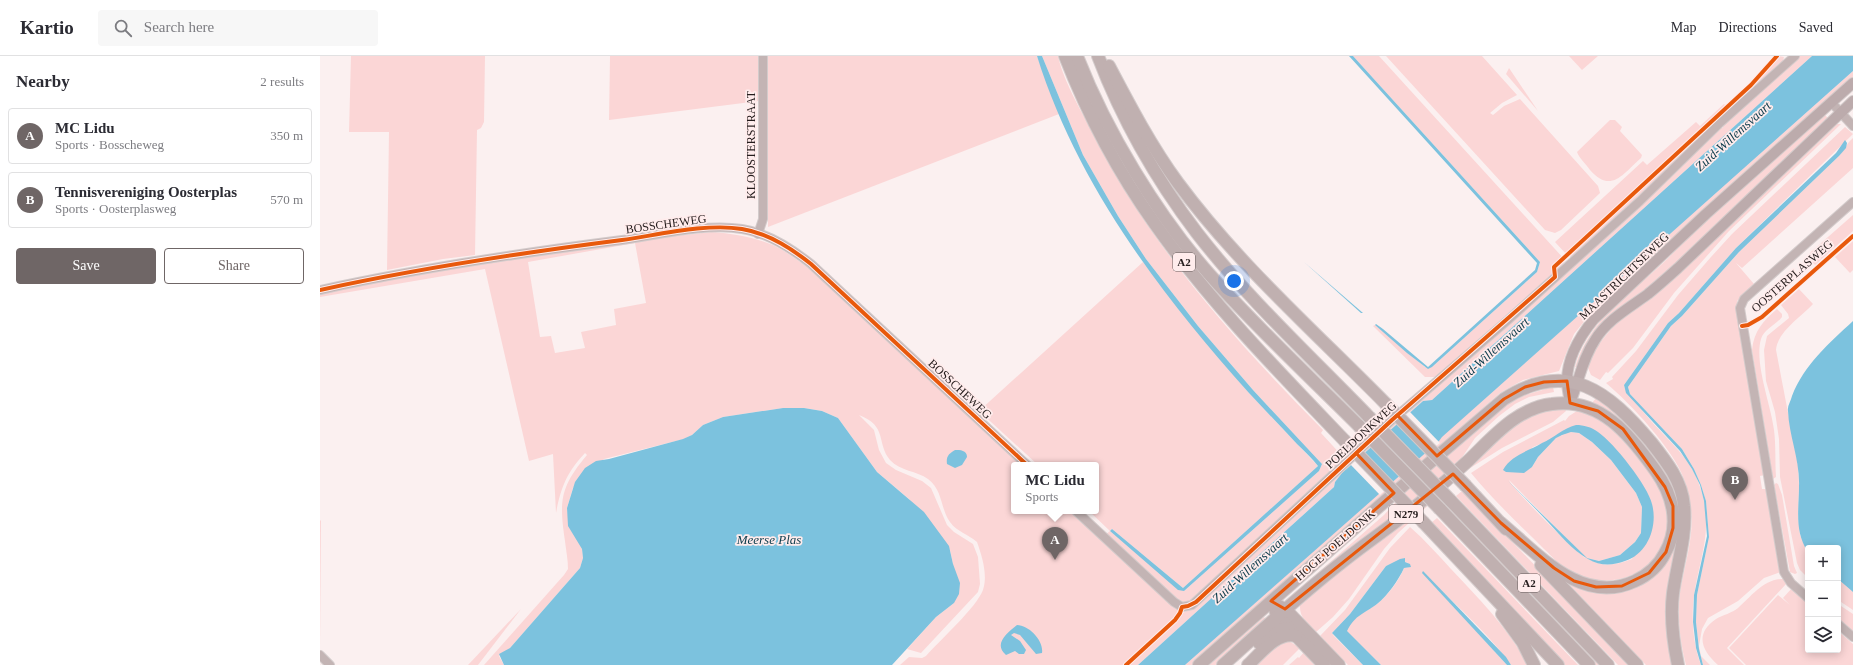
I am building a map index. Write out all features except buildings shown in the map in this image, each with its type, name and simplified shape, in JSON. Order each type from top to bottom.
[{"type":"highway","name":"A2","points":[[1065,56],[1106,145],[1140,202],[1205,289],[1344,440],[1558,665]]},
{"type":"highway","name":"A2","points":[[1077,56],[1094,93],[1135,170],[1165,217],[1186,245],[1241,309],[1440,509],[1588,665]]},
{"type":"highway","name":"A2","points":[[1098,56],[1120,110],[1166,187],[1197,233],[1254,298],[1608,665]]},
{"type":"highway","name":"A2","points":[[1103,56],[1141,126],[1177,182],[1243,260],[1385,402],[1636,665]]},
{"type":"highway","name":"HOGE POELDONK","points":[[1199,665],[1504,399],[1525,387],[1537,384],[1573,383]]},
{"type":"highway","points":[[1573,383],[1609,398],[1633,421],[1668,464],[1682,493],[1684,506],[1684,531],[1672,606],[1672,622],[1678,665]]},
{"type":"highway","name":"A2","points":[[1501,523],[1561,573],[1581,584],[1596,587],[1622,586],[1640,579],[1656,566],[1666,552],[1672,537],[1674,519],[1669,496],[1659,476],[1623,429],[1612,420],[1591,408],[1570,403]]},
{"type":"highway","name":"HOGE POELDONK","points":[[1223,665],[1281,613],[1342,562],[1420,503],[1513,420],[1528,411],[1543,405],[1570,403]]},
{"type":"highway","name":"A2","points":[[1481,583],[1523,643],[1534,665]]},
{"type":"highway","points":[[1271,601],[1281,613],[1293,632],[1324,665]]},
{"type":"highway","points":[[1281,613],[1339,665]]},
{"type":"highway","points":[[1235,665],[1270,633],[1278,629],[1293,632]]},
{"type":"highway","points":[[1248,665],[1279,638],[1293,632]]},
{"type":"main road","name":"MAASTRICHTSEWEG","points":[[1570,403],[1573,383],[1571,362],[1577,345],[1600,313],[1712,209],[1853,83]]},
{"type":"main road","name":"MAASTRICHTSEWEG","points":[[1573,383],[1588,351],[1605,326],[1678,268],[1853,101]]},
{"type":"street","name":"KLOOSTERSTRAAT","points":[[758,234],[763,219],[763,56]]},
{"type":"street","name":"POELDONKWEG","points":[[1079,514],[1174,602],[1182,607],[1196,602],[1392,420],[1571,263],[1792,57]]},
{"type":"street","points":[[1831,102],[1853,126]]},
{"type":"street","name":"OOSTERPLASWEG","points":[[1805,595],[1791,583],[1784,572],[1740,308],[1744,299],[1853,202]]},
{"type":"street","name":"BOSSCHEWEG","points":[[320,290],[422,269],[716,227],[742,229],[758,234],[794,251],[811,264],[1024,462]]},
{"type":"street","points":[[1841,627],[1853,637]]},
{"type":"street","points":[[320,656],[330,665]]},
{"type":"highlighted area","points":[[1567,381],[1570,403],[1598,411],[1623,429],[1665,487],[1673,506],[1673,528],[1666,552],[1649,573],[1622,586],[1596,587],[1574,581],[1554,568],[1501,523],[1453,474],[1285,609],[1271,601],[1394,493],[1356,453],[1397,415],[1437,456],[1504,399],[1525,387],[1544,382]]},
{"type":"shaded area","points":[[351,56],[485,56],[484,122],[481,128],[477,130],[475,255],[443,259],[387,270],[389,132],[349,132]]},
{"type":"shaded area","points":[[610,56],[760,56],[759,101],[609,120]]},
{"type":"shaded area","points":[[768,56],[1037,56],[1059,114],[768,227]]},
{"type":"shaded area","points":[[1042,56],[1058,56],[1070,90],[1110,165],[1135,207],[1163,247],[1223,323],[1323,430],[1321,433],[1344,458],[1190,602],[1179,602],[1105,535],[1110,531],[1184,591],[1319,471],[1322,464],[1253,390],[1198,326],[1146,259],[1118,216],[1083,155]]},
{"type":"shaded area","points":[[1353,56],[1379,56],[1565,260],[1562,266],[1436,377],[1425,377],[1373,326],[1375,325],[1425,367],[1432,367],[1537,272],[1540,262]]},
{"type":"shaded area","points":[[1386,56],[1482,56],[1517,95],[1502,103],[1490,113],[1493,115],[1504,106],[1520,99],[1598,186],[1600,193],[1561,230],[1555,233],[1545,230]]},
{"type":"shaded area","points":[[1569,56],[1598,56],[1582,70]]},
{"type":"shaded area","points":[[1779,56],[1784,57],[1783,61],[1740,97],[1752,86]]},
{"type":"shaded area","points":[[1799,56],[1812,56],[1432,400],[1423,401],[1342,473],[1335,482],[1334,487],[1138,665],[1129,665],[1171,627],[1183,613],[1194,606],[1347,464],[1719,127],[1723,128],[1722,124]]},
{"type":"shaded area","points":[[1509,68],[1538,111],[1506,74]]},
{"type":"shaded area","points":[[1853,71],[1853,78],[1595,308],[1574,334],[1559,371],[1523,380],[1500,393],[1192,665],[1185,665]]},
{"type":"shaded area","points":[[1724,104],[1725,105],[1692,145],[1648,188],[1573,256],[1571,257],[1567,255],[1555,242],[1643,161],[1647,165],[1696,122],[1700,126]]},
{"type":"shaded area","points":[[1825,115],[1830,120],[1658,281],[1624,307],[1579,367],[1575,367],[1590,335],[1611,310],[1662,264],[1717,208]]},
{"type":"shaded area","points":[[1610,120],[1615,120],[1622,127],[1620,131],[1642,155],[1641,158],[1622,175],[1611,181],[1597,177],[1577,152]]},
{"type":"shaded area","points":[[1837,124],[1841,124],[1729,231],[1674,293],[1633,348],[1608,373],[1606,372],[1600,380],[1591,375],[1588,368],[1594,350],[1616,323]]},
{"type":"shaded area","points":[[1845,127],[1853,134],[1736,248],[1679,313],[1668,323],[1624,385],[1625,389],[1645,414],[1685,458],[1695,475],[1704,499],[1706,514],[1705,541],[1694,596],[1693,613],[1694,640],[1701,665],[1686,665],[1682,647],[1679,611],[1680,593],[1692,526],[1686,485],[1679,467],[1661,441],[1639,415],[1606,383],[1613,379],[1612,377],[1636,351],[1678,295],[1732,234]]},
{"type":"shaded area","points":[[1853,138],[1853,168],[1742,268],[1736,263],[1754,284],[1737,301],[1737,317],[1765,475],[1760,476],[1762,489],[1767,489],[1781,572],[1764,578],[1738,601],[1708,618],[1702,629],[1699,646],[1701,656],[1710,665],[1703,665],[1699,649],[1696,622],[1697,595],[1709,537],[1706,501],[1694,469],[1682,449],[1630,394],[1628,387],[1671,326],[1682,316],[1739,252],[1839,156]]},
{"type":"shaded area","points":[[1853,215],[1853,231],[1815,265],[1808,257],[1811,252]]},
{"type":"shaded area","points":[[712,232],[749,237],[776,247],[797,260],[833,289],[1020,462],[1011,462],[1011,514],[1075,514],[1178,610],[1174,619],[1124,665],[900,665],[909,657],[922,658],[926,656],[966,615],[979,597],[983,590],[985,572],[977,542],[956,528],[950,522],[933,483],[924,476],[894,464],[886,454],[878,430],[874,424],[868,419],[859,415],[874,430],[879,450],[886,463],[896,470],[922,481],[931,488],[947,525],[954,532],[973,544],[978,557],[980,584],[978,592],[921,653],[907,649],[936,617],[954,603],[953,564],[950,550],[909,499],[877,472],[838,418],[822,411],[804,408],[783,408],[723,417],[703,425],[692,435],[684,439],[604,459],[573,488],[567,508],[570,529],[578,539],[582,549],[583,558],[580,568],[510,648],[499,656],[504,665],[484,665],[568,569],[562,505],[571,476],[587,455],[585,453],[569,473],[560,495],[556,513],[553,454],[529,461],[485,269],[320,297],[320,292],[418,272],[646,239]],"holes":[[[635,243],[646,303],[614,309],[616,325],[581,332],[585,348],[555,353],[551,336],[540,337],[528,262]]]},
{"type":"shaded area","points":[[1853,241],[1853,270],[1850,273],[1835,257]]},
{"type":"shaded area","points":[[1143,262],[1195,329],[1250,394],[1318,466],[1183,588],[1112,529],[1110,531],[1092,514],[1099,514],[1099,462],[1035,462],[979,411]]},
{"type":"shaded area","points":[[1799,289],[1813,304],[1785,331],[1777,343],[1776,350],[1798,465],[1798,517],[1800,535],[1805,546],[1805,575],[1800,570],[1797,563],[1780,477],[1779,439],[1775,412],[1766,381],[1764,350],[1767,336],[1789,318],[1788,314],[1781,305]]},
{"type":"shaded area","points":[[1777,309],[1782,314],[1782,317],[1767,330],[1761,339],[1759,349],[1761,372],[1774,430],[1776,477],[1773,479],[1752,350],[1755,337],[1760,327]]},
{"type":"shaded area","points":[[1553,387],[1554,392],[1529,397],[1515,404],[1499,416],[1475,438],[1459,462],[1417,499],[1297,591],[1384,515],[1406,491],[1506,405],[1525,395]]},
{"type":"shaded area","points":[[1597,397],[1623,418],[1647,445],[1667,476],[1679,507],[1674,665],[1646,665],[1563,578],[1613,590],[1665,559],[1674,495],[1591,404]]},
{"type":"shaded area","points":[[1546,409],[1565,409],[1566,411],[1553,422],[1502,448],[1467,470],[1398,533],[1384,549],[1349,599],[1333,617],[1316,632],[1307,623],[1302,616],[1300,604],[1518,422]]},
{"type":"shaded area","points":[[1577,411],[1591,414],[1610,428],[1646,468],[1669,507],[1669,529],[1663,546],[1654,560],[1641,571],[1625,578],[1608,581],[1589,579],[1567,571],[1506,512],[1471,473],[1503,452],[1564,420],[1565,421],[1569,416]],"holes":[[[1585,426],[1652,504],[1632,559],[1620,563],[1604,564],[1587,558],[1599,561],[1620,555],[1635,542],[1641,533],[1642,507],[1636,493],[1611,460],[1592,442],[1579,433],[1571,432],[1566,434]],[[1559,436],[1538,457],[1532,467],[1517,472],[1514,471],[1533,447]],[[1509,480],[1586,558],[1558,533]]]},
{"type":"shaded area","points":[[1776,483],[1778,484],[1782,495],[1794,566],[1797,573],[1795,574],[1790,572],[1774,485]]},
{"type":"shaded area","points":[[1462,491],[1630,665],[1618,665],[1456,496]]},
{"type":"shaded area","points":[[1447,507],[1454,512],[1601,665],[1595,665],[1451,514]]},
{"type":"shaded area","points":[[1437,518],[1578,665],[1565,665],[1431,523]]},
{"type":"shaded area","points":[[321,520],[320,647],[320,521]]},
{"type":"shaded area","points":[[1410,527],[1493,615],[1512,639],[1528,665],[1511,665],[1481,629],[1422,572],[1507,665],[1381,665],[1346,631],[1352,621],[1377,604],[1389,592],[1404,568],[1409,567],[1408,563],[1405,562],[1405,558],[1386,566],[1350,614],[1332,633],[1363,665],[1348,665],[1320,636],[1345,610],[1390,548]]},
{"type":"shaded area","points":[[1785,579],[1787,583],[1727,648],[1744,665],[1718,665],[1712,660],[1703,642],[1703,636],[1709,625],[1716,619],[1736,610],[1753,593],[1771,581]]},
{"type":"shaded area","points":[[1841,582],[1853,592],[1853,610],[1841,602]]},
{"type":"shaded area","points":[[1792,588],[1805,599],[1805,653],[1841,653],[1841,634],[1853,644],[1853,665],[1746,665],[1729,648],[1778,595],[1790,605],[1783,598]]},
{"type":"shaded area","points":[[1841,606],[1853,614],[1853,633],[1841,623]]},
{"type":"shaded area","points":[[521,609],[478,665],[468,665]]},
{"type":"shaded area","points":[[1264,617],[1267,621],[1218,665],[1209,665]]},
{"type":"shaded area","points":[[1289,641],[1300,648],[1283,665],[1255,665],[1281,642]]},
{"type":"shaded area","points":[[1304,652],[1315,665],[1289,665],[1298,657],[1299,658]]},
{"type":"water","points":[[1037,56],[1042,56],[1083,155],[1118,216],[1146,259],[1198,326],[1253,390],[1322,464],[1319,471],[1184,591],[1178,590],[1110,531],[1112,529],[1183,588],[1318,466],[1216,356],[1184,317],[1125,236],[1098,193],[1075,149],[1054,103]]},
{"type":"water","points":[[1349,56],[1353,56],[1540,262],[1537,272],[1428,369],[1375,325],[1376,324],[1383,329],[1428,367],[1535,270],[1537,263]]},
{"type":"water","name":"Zuid-Willemsvaart","points":[[1812,56],[1853,56],[1853,71],[1439,441],[1185,665],[1138,665],[1334,487],[1335,482],[1342,473],[1423,401],[1432,400]]},
{"type":"water","points":[[1845,140],[1847,143],[1846,148],[1839,156],[1739,252],[1682,316],[1671,326],[1628,387],[1630,394],[1682,449],[1694,469],[1701,485],[1706,501],[1709,537],[1697,595],[1696,622],[1699,649],[1703,665],[1701,665],[1696,648],[1693,622],[1694,595],[1707,536],[1704,501],[1700,485],[1692,469],[1680,451],[1626,393],[1624,385],[1668,323],[1679,313],[1736,248],[1836,153]]},
{"type":"water","points":[[1304,262],[1363,313],[1361,313]]},
{"type":"water","points":[[1853,321],[1853,592],[1841,582],[1841,545],[1805,546],[1801,536],[1798,520],[1799,476],[1790,430],[1788,409],[1792,396],[1803,374],[1826,346]]},
{"type":"water","name":"Meerse Plas","points":[[783,408],[804,408],[822,411],[838,418],[877,472],[924,512],[949,546],[953,564],[960,583],[959,594],[954,603],[936,617],[892,665],[504,665],[499,654],[510,648],[580,568],[583,558],[582,549],[568,526],[567,508],[575,482],[585,468],[596,461],[609,459],[683,439],[692,435],[703,425],[723,417]]},
{"type":"water","points":[[1576,425],[1585,426],[1598,432],[1605,438],[1630,465],[1649,496],[1654,512],[1652,530],[1645,546],[1640,552],[1625,561],[1615,564],[1602,564],[1588,558],[1599,561],[1620,555],[1635,542],[1641,533],[1642,507],[1636,493],[1611,460],[1592,442],[1579,433],[1571,432],[1556,438],[1538,457],[1532,467],[1524,473],[1506,472],[1503,470],[1515,457],[1567,428]]},
{"type":"water","points":[[955,450],[965,452],[967,457],[962,465],[955,468],[947,464],[947,458]]},
{"type":"water","points":[[1508,481],[1586,557],[1566,542],[1538,512]]},
{"type":"water","points":[[1405,558],[1405,562],[1410,564],[1411,567],[1404,568],[1389,592],[1377,604],[1360,615],[1350,625],[1347,631],[1381,665],[1363,665],[1332,633],[1350,614],[1386,566]]},
{"type":"water","points":[[1423,571],[1506,657],[1511,665],[1507,665],[1422,573]]},
{"type":"water","points":[[1017,625],[1026,628],[1035,634],[1041,644],[1042,653],[1036,654],[1020,635],[1014,633],[1011,635],[1020,641],[1026,650],[1024,654],[1019,654],[1015,651],[1006,655],[1002,651],[1001,643],[1003,639]]},
{"type":"pier","points":[[1409,411],[1440,443],[1426,454],[1396,422]]},
{"type":"pier","points":[[1363,452],[1392,484],[1380,495],[1350,464]]},
{"type":"cycle path","points":[[1126,665],[1175,620],[1182,607],[1196,602],[1392,420],[1555,277],[1554,267],[1751,85],[1777,56]]},
{"type":"cycle path","points":[[320,290],[470,262],[682,230],[713,227],[752,231],[779,242],[811,264],[1024,462]]},
{"type":"cycle path","points":[[1742,326],[1748,325],[1762,317],[1853,236]]},
{"type":"place","name":"Tennisvereniging Oosterplas","points":[[1735,500]]},
{"type":"place","name":"MC Lidu","points":[[1055,560]]}]
